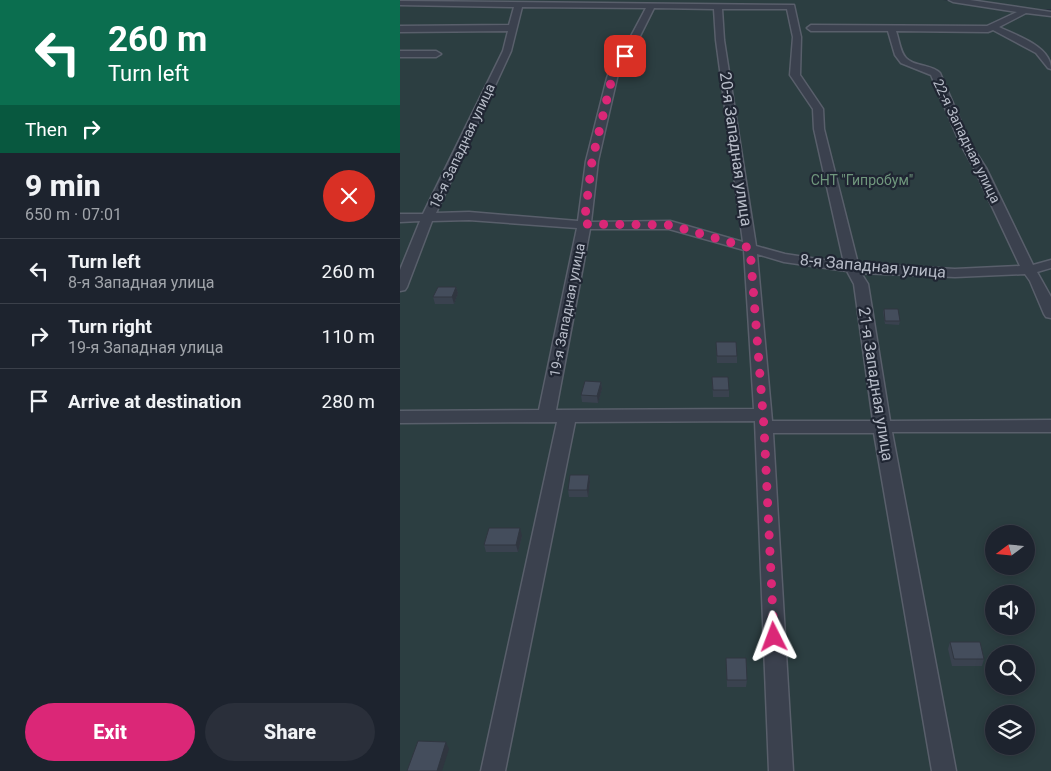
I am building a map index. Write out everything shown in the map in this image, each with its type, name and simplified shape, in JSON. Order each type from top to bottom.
[{"type":"street","points":[[953,0],[1051,14]]},
{"type":"street","points":[[400,4],[433,2],[634,3],[651,6],[721,4]]},
{"type":"street","name":"18-я Западная улица","points":[[400,287],[428,216],[507,51],[512,28],[526,3]]},
{"type":"street","name":"21-я Западная улица","points":[[721,4],[791,7],[797,38],[795,74],[818,109],[819,129],[852,268],[861,284],[882,427],[944,771]]},
{"type":"street","name":"20-я Западная улица","points":[[721,4],[720,40],[736,137],[750,248],[764,421],[781,771]]},
{"type":"street","name":"19-я Западная улица","points":[[493,771],[557,417],[592,161],[616,67],[625,56],[651,6]]},
{"type":"street","points":[[811,28],[980,29],[994,27],[1026,10]]},
{"type":"street","points":[[994,27],[1039,51],[1051,66]]},
{"type":"street","points":[[400,29],[512,28]]},
{"type":"street","name":"22-я Западная улица","points":[[892,28],[902,58],[908,63],[935,73],[965,143],[980,168],[1029,270],[1037,281],[1051,314]]},
{"type":"street","points":[[400,54],[436,54]]},
{"type":"street","name":"8-я Западная улица","points":[[400,218],[469,216],[584,224],[670,225],[784,258],[852,268],[955,274],[1029,270],[1051,264]]},
{"type":"street","points":[[400,417],[557,417],[764,421],[882,427],[1051,426]]},
{"type":"green space","name":"СНТ \"Гипробум\"","points":[[400,0],[943,0],[1051,15],[1051,771],[400,771]]},
{"type":"green space","points":[[961,0],[1051,0],[1051,9],[1037,10]]},
{"type":"building","points":[[438,287],[456,287],[452,297],[433,297]]},
{"type":"building","points":[[884,309],[898,309],[900,321],[885,321]]},
{"type":"building","points":[[716,342],[736,342],[737,356],[717,356]]},
{"type":"building","points":[[712,377],[728,377],[729,390],[713,390]]},
{"type":"building","points":[[585,381],[601,382],[597,396],[581,395]]},
{"type":"building","points":[[570,475],[589,475],[587,490],[568,490]]},
{"type":"building","points":[[489,528],[520,528],[516,545],[484,545]]},
{"type":"building","points":[[950,642],[980,642],[984,659],[954,659]]},
{"type":"building","points":[[726,658],[746,658],[747,680],[727,680]]},
{"type":"building","points":[[418,741],[446,742],[437,771],[407,771]]},
{"type":"route","points":[[625,56],[616,67],[612,78],[592,161],[584,224],[597,226],[670,225],[750,248],[764,427],[774,637]]}]
